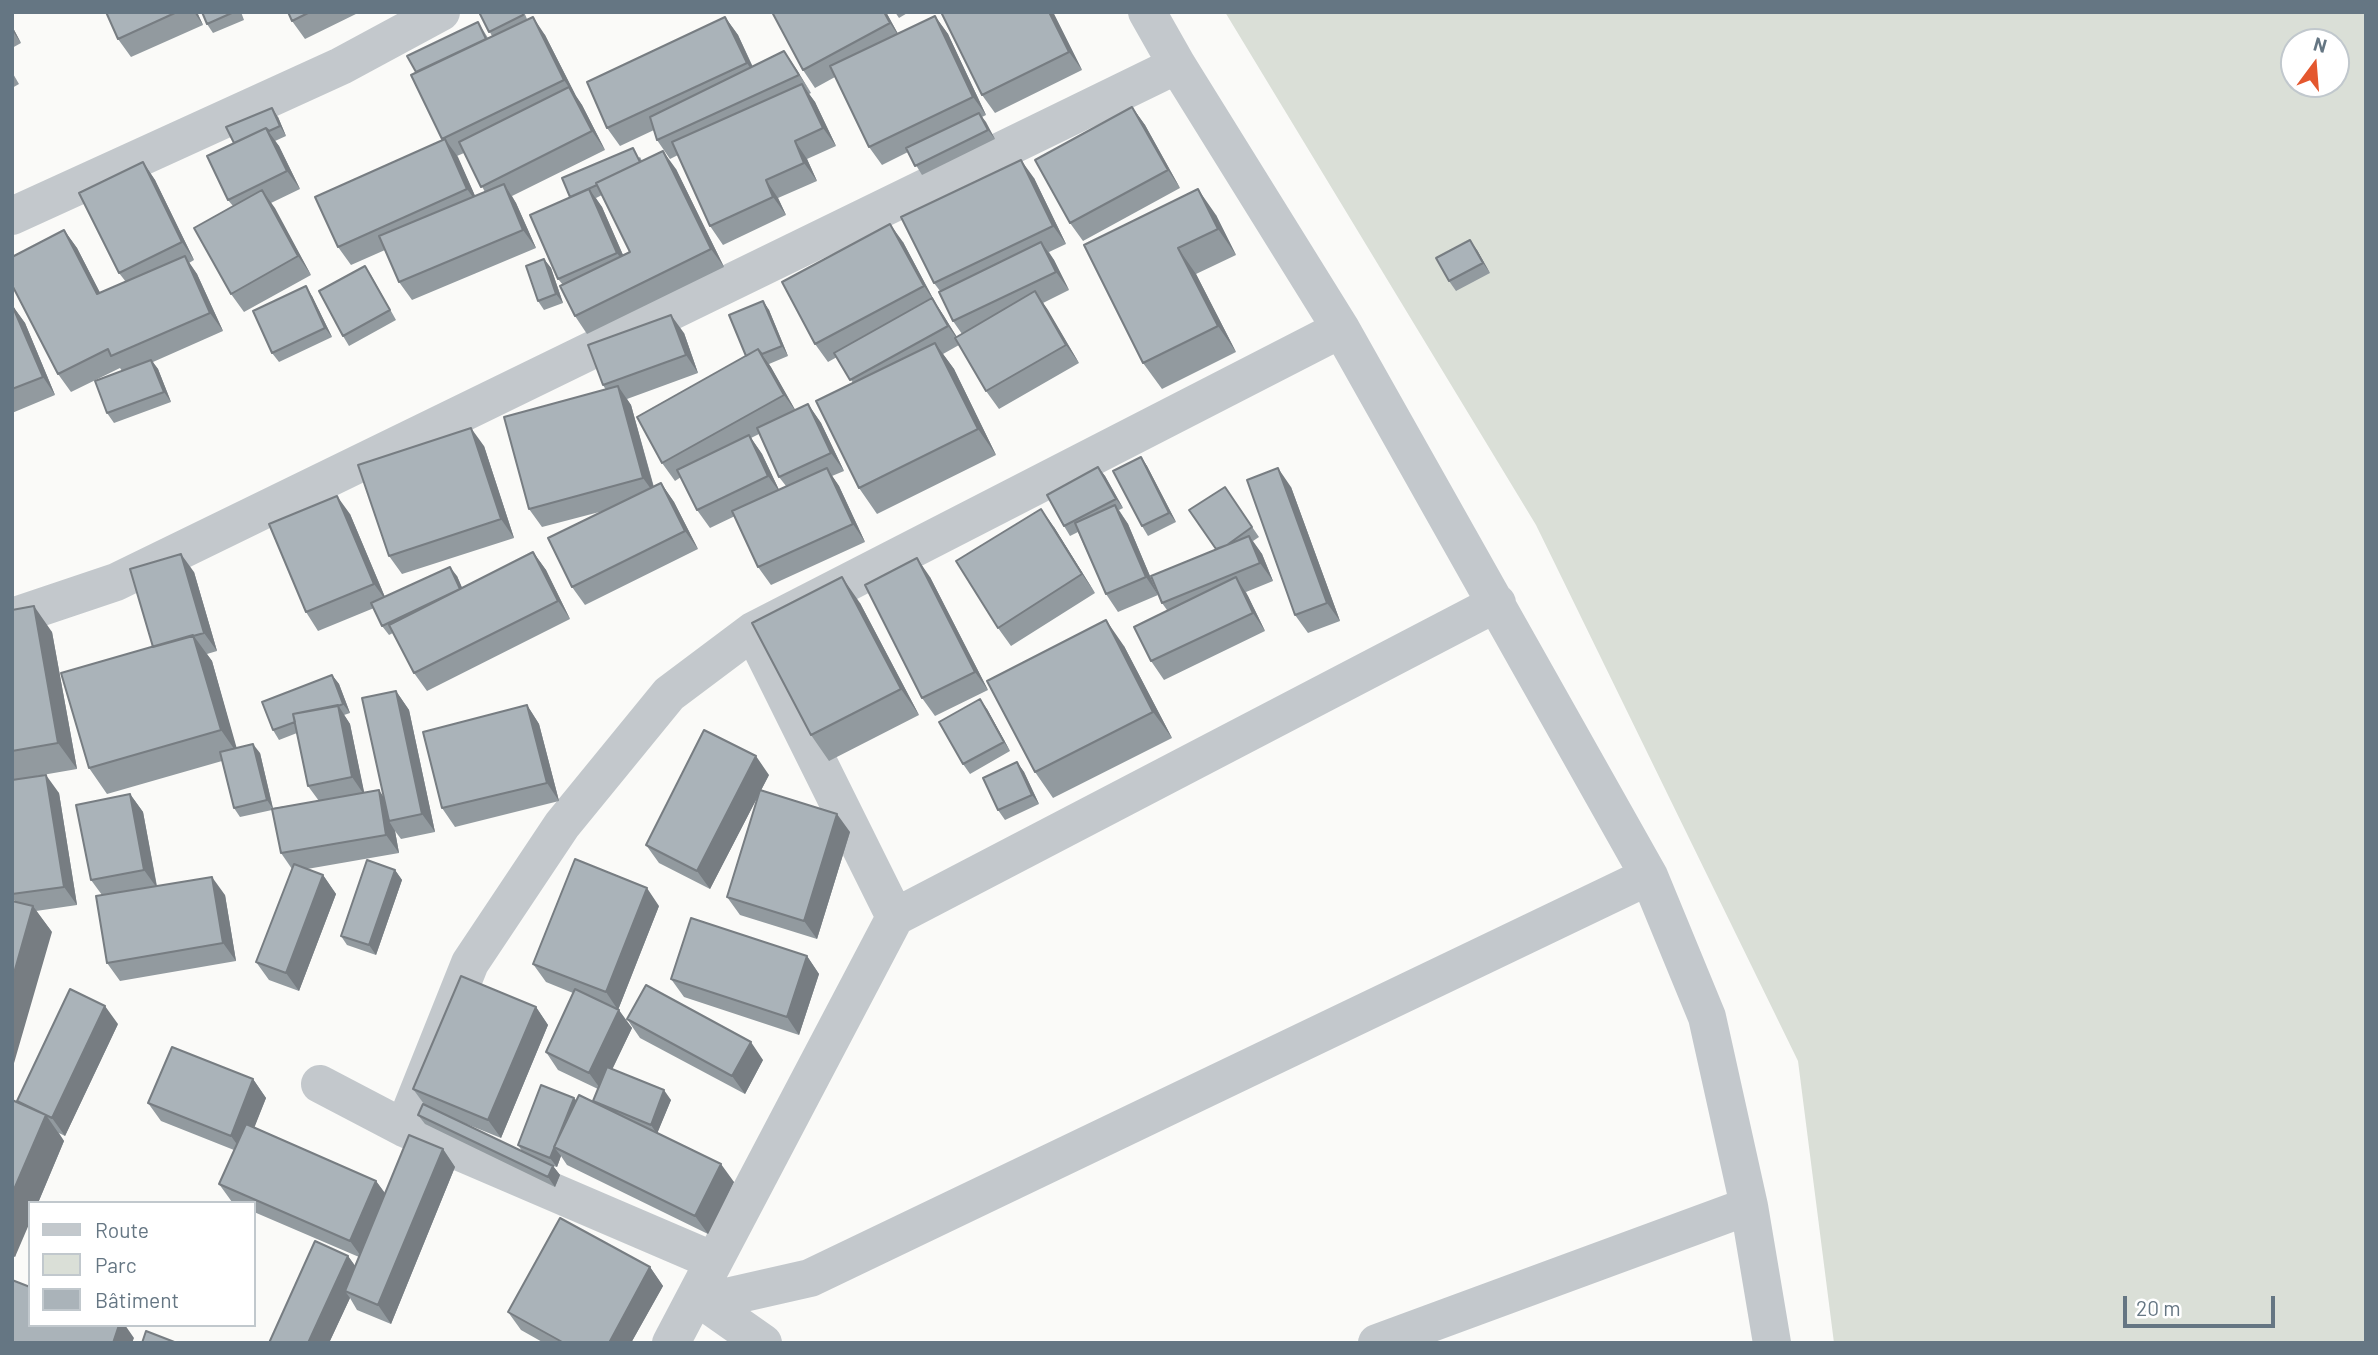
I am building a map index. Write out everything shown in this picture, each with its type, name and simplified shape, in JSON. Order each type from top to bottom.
[{"type":"street","points":[[12,216],[341,66],[441,12]]},
{"type":"street","points":[[1147,12],[1341,329],[1649,876],[1707,1017],[1749,1206],[1772,1343]]},
{"type":"street","points":[[12,617],[116,582],[1177,65]]},
{"type":"street","points":[[404,1128],[470,964],[562,825],[669,694],[753,631],[1341,329]]},
{"type":"street","points":[[671,1343],[699,1304],[714,1261],[895,917],[1497,603]]},
{"type":"street","points":[[753,631],[895,917]]},
{"type":"street","points":[[699,1304],[810,1278],[1649,876]]},
{"type":"street","points":[[320,1084],[404,1128],[714,1261]]},
{"type":"street","points":[[1377,1343],[1749,1206]]},
{"type":"street","points":[[699,1304],[763,1343]]},
{"type":"green space","points":[[1225,12],[2366,12],[2366,1343],[1834,1343],[1798,1061],[1536,525]]},
{"type":"building","points":[[106,12],[177,12],[118,39]]},
{"type":"building","points":[[202,12],[234,12],[207,24]]},
{"type":"building","points":[[288,12],[310,12],[292,21]]},
{"type":"building","points":[[479,12],[522,12],[523,15],[489,32]]},
{"type":"building","points":[[772,12],[884,12],[890,23],[803,70]]},
{"type":"building","points":[[941,12],[1049,12],[1069,52],[982,95]]},
{"type":"building","points":[[935,16],[973,97],[869,147],[830,66]]},
{"type":"building","points":[[533,17],[564,80],[442,139],[411,75]]},
{"type":"building","points":[[725,17],[747,63],[607,128],[587,82]]},
{"type":"building","points":[[478,22],[486,39],[416,72],[407,56]]},
{"type":"building","points":[[784,51],[799,75],[657,140],[650,117]]},
{"type":"building","points":[[802,84],[823,128],[795,141],[804,163],[766,180],[773,197],[710,226],[672,142]]},
{"type":"building","points":[[569,87],[592,131],[481,187],[459,142]]},
{"type":"building","points":[[1132,107],[1168,170],[1070,223],[1035,160]]},
{"type":"building","points":[[272,108],[280,126],[269,131],[266,128],[234,143],[226,127]]},
{"type":"building","points":[[979,113],[988,130],[915,166],[906,148]]},
{"type":"building","points":[[266,128],[287,171],[228,200],[207,156]]},
{"type":"building","points":[[445,139],[467,189],[338,247],[315,197]]},
{"type":"building","points":[[633,148],[640,162],[570,197],[562,178]]},
{"type":"building","points":[[663,151],[711,249],[575,316],[560,286],[630,252],[596,183]]},
{"type":"building","points":[[1021,160],[1053,226],[934,283],[901,217]]},
{"type":"building","points":[[143,162],[182,242],[119,273],[79,193]]},
{"type":"building","points":[[504,184],[523,230],[399,282],[379,236]]},
{"type":"building","points":[[589,189],[617,253],[558,279],[530,215]]},
{"type":"building","points":[[1198,189],[1218,229],[1178,248],[1218,326],[1143,363],[1084,245]]},
{"type":"building","points":[[262,190],[298,256],[231,294],[194,228]]},
{"type":"building","points":[[890,224],[924,286],[815,344],[782,282]]},
{"type":"building","points":[[64,230],[97,294],[185,256],[210,313],[111,356],[108,349],[58,374],[12,285],[12,257]]},
{"type":"building","points":[[1470,240],[1483,263],[1449,281],[1436,258]]},
{"type":"building","points":[[1041,242],[1056,272],[953,321],[939,292]]},
{"type":"building","points":[[544,259],[556,294],[538,301],[526,266]]},
{"type":"building","points":[[365,266],[390,310],[343,336],[319,291]]},
{"type":"building","points":[[306,286],[325,328],[272,353],[253,311]]},
{"type":"building","points":[[1035,291],[1066,345],[986,391],[955,338]]},
{"type":"building","points":[[932,298],[948,326],[850,380],[834,353]]},
{"type":"building","points":[[763,301],[782,346],[762,354],[758,349],[746,356],[729,315]]},
{"type":"building","points":[[12,305],[43,377],[12,389]]},
{"type":"building","points":[[671,315],[686,355],[603,385],[588,345]]},
{"type":"building","points":[[935,343],[978,429],[859,488],[816,401]]},
{"type":"building","points":[[758,349],[784,395],[662,463],[637,417]]},
{"type":"building","points":[[151,360],[164,392],[107,413],[95,381]]},
{"type":"building","points":[[618,386],[643,478],[529,509],[504,417]]},
{"type":"building","points":[[808,404],[831,453],[779,477],[757,428]]},
{"type":"building","points":[[471,428],[501,519],[389,556],[358,465]]},
{"type":"building","points":[[749,435],[768,476],[697,510],[677,470]]},
{"type":"building","points":[[1141,457],[1169,513],[1142,526],[1113,471]]},
{"type":"building","points":[[1098,467],[1116,499],[1064,526],[1047,495]]},
{"type":"building","points":[[827,468],[853,524],[758,567],[732,511]]},
{"type":"building","points":[[1278,468],[1327,603],[1295,615],[1247,480]]},
{"type":"building","points":[[661,483],[685,531],[572,587],[548,538]]},
{"type":"building","points":[[1225,487],[1252,527],[1227,545],[1216,549],[1189,510]]},
{"type":"building","points":[[337,496],[374,584],[306,612],[269,524]]},
{"type":"building","points":[[1115,505],[1146,577],[1106,594],[1075,523]]},
{"type":"building","points":[[1041,509],[1082,574],[998,628],[956,561]]},
{"type":"building","points":[[1249,536],[1260,563],[1162,603],[1151,576]]},
{"type":"building","points":[[533,552],[558,601],[414,673],[389,625]]},
{"type":"building","points":[[181,554],[204,633],[153,647],[130,569]]},
{"type":"building","points":[[917,558],[975,672],[922,698],[865,585]]},
{"type":"building","points":[[450,567],[460,589],[382,626],[371,603]]},
{"type":"building","points":[[842,577],[901,689],[811,735],[752,623]]},
{"type":"building","points":[[1236,577],[1253,613],[1151,661],[1134,627]]},
{"type":"building","points":[[34,606],[58,743],[12,751],[12,610]]},
{"type":"building","points":[[1106,620],[1153,712],[1035,772],[987,681]]},
{"type":"building","points":[[193,635],[221,730],[89,768],[61,673]]},
{"type":"building","points":[[332,675],[343,704],[293,714],[295,722],[273,730],[262,702]]},
{"type":"building","points":[[396,691],[422,814],[389,821],[362,698]]},
{"type":"building","points":[[980,699],[1004,742],[963,764],[939,722]]},
{"type":"building","points":[[338,705],[352,777],[308,786],[293,714]]},
{"type":"building","points":[[527,705],[547,783],[442,808],[423,732]]},
{"type":"building","points":[[704,730],[756,756],[697,871],[646,845]]},
{"type":"building","points":[[253,744],[267,800],[234,808],[220,752]]},
{"type":"building","points":[[1017,762],[1032,795],[998,810],[983,778]]},
{"type":"building","points":[[46,775],[64,887],[12,894],[12,780]]},
{"type":"building","points":[[379,790],[386,835],[281,853],[272,809]]},
{"type":"building","points":[[760,790],[837,814],[804,921],[727,897]]},
{"type":"building","points":[[130,794],[144,870],[91,880],[76,805]]},
{"type":"building","points":[[575,859],[647,888],[606,992],[533,964]]},
{"type":"building","points":[[367,860],[395,870],[369,945],[341,936]]},
{"type":"building","points":[[294,864],[323,875],[286,973],[256,962]]},
{"type":"building","points":[[212,877],[223,943],[107,963],[96,896]]},
{"type":"building","points":[[12,901],[33,906],[12,980]]},
{"type":"building","points":[[691,918],[807,956],[787,1017],[671,979]]},
{"type":"building","points":[[461,976],[536,1007],[488,1120],[413,1089]]},
{"type":"building","points":[[646,985],[751,1042],[732,1076],[627,1019]]},
{"type":"building","points":[[70,989],[105,1006],[52,1118],[17,1101]]},
{"type":"building","points":[[575,989],[619,1010],[589,1073],[546,1052]]},
{"type":"building","points":[[172,1047],[253,1079],[231,1136],[148,1103]]},
{"type":"building","points":[[607,1067],[664,1090],[651,1125],[593,1101]]},
{"type":"building","points":[[541,1085],[574,1098],[550,1158],[518,1145]]},
{"type":"building","points":[[579,1095],[721,1164],[695,1216],[554,1147]]},
{"type":"building","points":[[12,1100],[46,1115],[12,1194]]},
{"type":"building","points":[[423,1104],[553,1166],[548,1177],[418,1115]]},
{"type":"building","points":[[246,1124],[376,1181],[350,1241],[219,1184]]},
{"type":"building","points":[[409,1135],[443,1149],[378,1305],[345,1291]]},
{"type":"building","points":[[560,1218],[650,1267],[609,1343],[564,1343],[508,1312]]},
{"type":"building","points":[[315,1241],[348,1256],[308,1343],[269,1343]]},
{"type":"building","points":[[12,1280],[28,1286],[28,1327],[118,1327],[113,1343],[12,1343]]},
{"type":"building","points":[[146,1331],[177,1343],[142,1343]]}]
